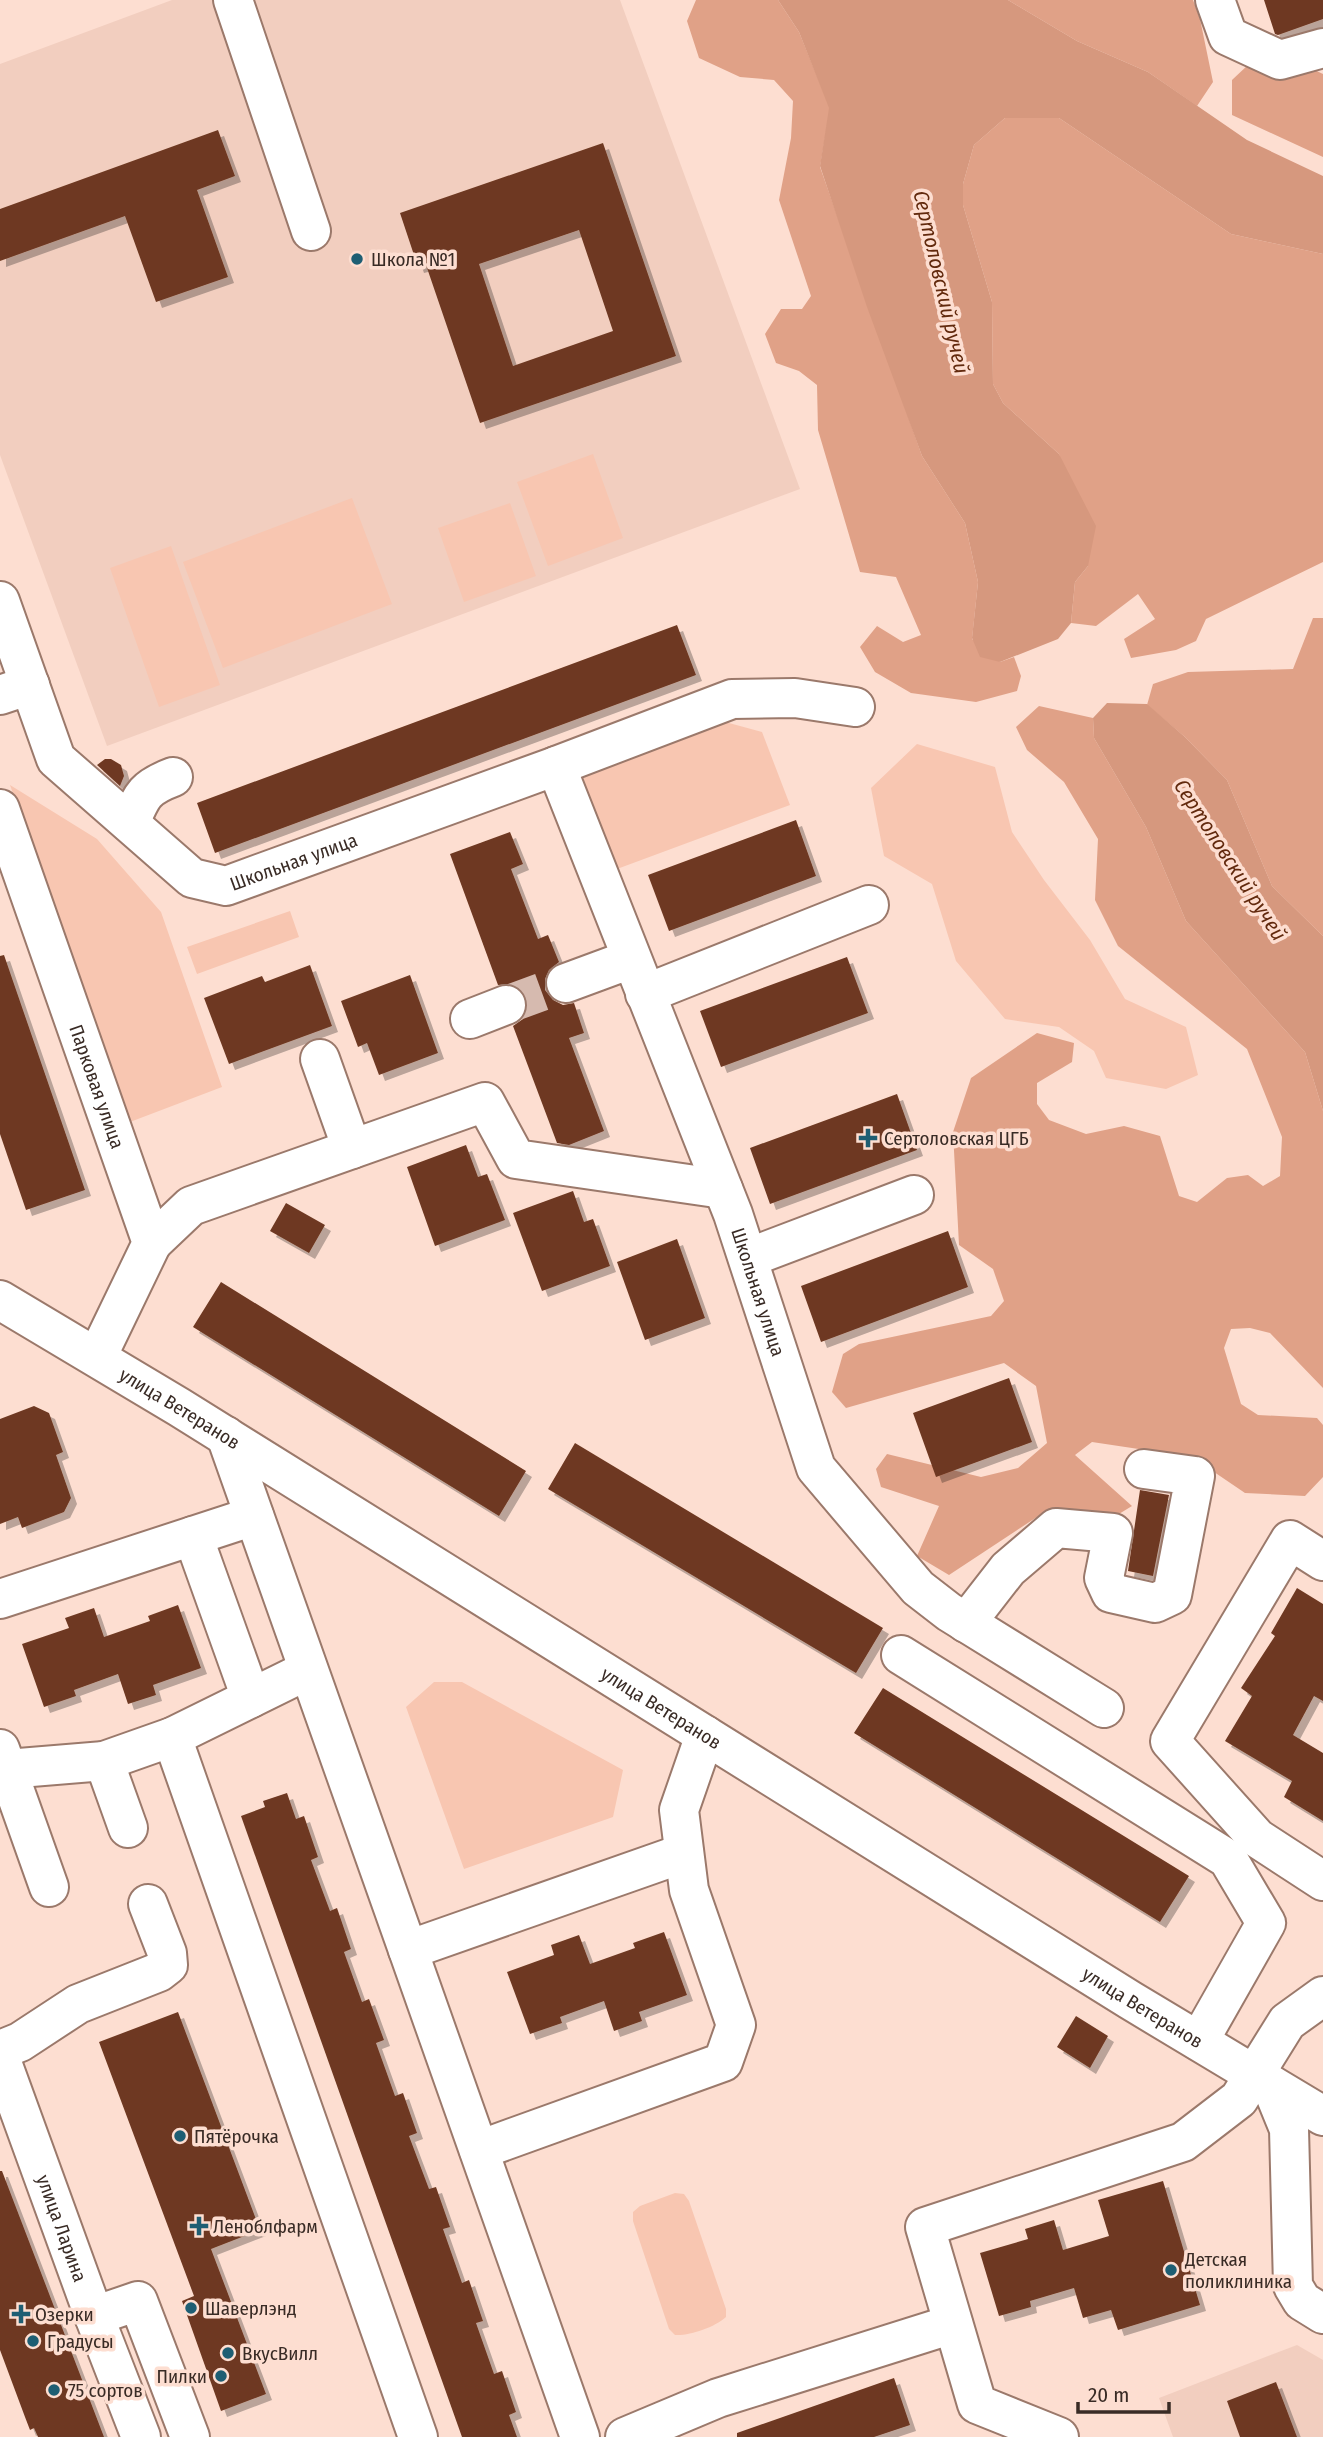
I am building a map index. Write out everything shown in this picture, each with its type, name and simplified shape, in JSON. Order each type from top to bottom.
[{"type":"street","points":[[233,0],[311,231]]},
{"type":"street","points":[[1215,0],[1228,36],[1280,60],[1323,48]]},
{"type":"street","name":"Школьная улица","points":[[0,601],[15,690],[56,759],[192,877],[226,886],[732,699],[795,698],[855,707]]},
{"type":"street","name":"Школьная улица","points":[[556,766],[723,1189],[816,1468],[918,1588],[957,1618],[1104,1708]]},
{"type":"street","points":[[130,823],[143,793],[153,785],[173,777]]},
{"type":"street","name":"Парковая улица","points":[[0,809],[152,1243]]},
{"type":"street","points":[[645,994],[869,905]]},
{"type":"street","points":[[566,983],[631,959]]},
{"type":"street","points":[[470,1019],[506,1005]]},
{"type":"street","points":[[320,1059],[352,1149]]},
{"type":"street","points":[[97,1357],[152,1243],[191,1206],[485,1102],[516,1159],[723,1189]]},
{"type":"street","points":[[748,1258],[914,1195]]},
{"type":"street","name":"улица Ветеранов","points":[[0,1300],[226,1436],[1323,2116]]},
{"type":"street","points":[[226,1436],[580,2437]]},
{"type":"street","points":[[1144,1469],[1195,1476],[1172,1595],[1155,1603],[1111,1592],[1104,1578],[1113,1532],[1056,1528],[909,1660],[1228,1859],[1266,1923],[1199,2041]]},
{"type":"street","points":[[0,1599],[254,1516]]},
{"type":"street","points":[[193,1536],[251,1698]]},
{"type":"street","points":[[1323,1561],[1290,1540],[1170,1741],[1257,1838],[1323,1881]]},
{"type":"street","points":[[49,1887],[4,1759],[104,1761],[172,1737],[308,1670]]},
{"type":"street","points":[[479,2150],[723,2062],[736,2025],[689,1890],[679,1810],[705,1735]]},
{"type":"street","points":[[172,1737],[418,2437]]},
{"type":"street","points":[[104,1761],[128,1828]]},
{"type":"street","points":[[408,1950],[684,1853]]},
{"type":"street","points":[[0,2050],[20,2042],[78,2004],[159,1972],[168,1965],[167,1953],[148,1904]]},
{"type":"street","points":[[1059,2437],[977,2404],[925,2227],[1183,2142],[1262,2080],[1287,2022],[1323,1996]]},
{"type":"street","name":"улица Ларина","points":[[0,2057],[94,2316],[142,2437]]},
{"type":"street","points":[[1262,2080],[1289,2129],[1293,2286],[1302,2301],[1323,2314]]},
{"type":"street","points":[[94,2316],[138,2301],[190,2437]]},
{"type":"street","points":[[625,2437],[718,2398],[953,2324]]},
{"type":"shaded area","name":"Школа №1","points":[[172,0],[620,0],[800,489],[107,746],[0,455],[0,64]]},
{"type":"shaded area","points":[[696,0],[778,0],[799,32],[830,108],[820,167],[922,456],[965,523],[978,582],[972,639],[1000,662],[1014,657],[1021,676],[1017,691],[976,702],[911,693],[875,672],[860,647],[877,626],[903,642],[921,635],[896,577],[860,572],[818,430],[817,385],[799,371],[776,363],[765,334],[781,309],[802,309],[811,296],[779,200],[791,138],[793,101],[774,80],[740,77],[699,58],[687,21]]},
{"type":"shaded area","points":[[1008,0],[1193,0],[1200,19],[1213,82],[1197,106],[1148,72],[1077,41]]},
{"type":"shaded area","points":[[1249,64],[1306,66],[1323,74],[1323,157],[1232,115],[1232,80]]},
{"type":"shaded area","points":[[1005,118],[1059,118],[1231,234],[1323,254],[1323,562],[1206,619],[1196,641],[1176,650],[1131,658],[1124,639],[1155,619],[1138,594],[1096,626],[1071,623],[1075,582],[1088,566],[1059,454],[1003,403],[993,384],[992,302],[963,205],[963,184],[974,145]]},
{"type":"shaded area","points":[[593,454],[623,538],[548,566],[517,482]]},
{"type":"shaded area","points":[[352,498],[392,604],[223,668],[183,562]]},
{"type":"shaded area","points":[[510,503],[536,576],[464,602],[438,528]]},
{"type":"shaded area","points":[[171,546],[220,685],[159,707],[110,568]]},
{"type":"shaded area","points":[[1313,618],[1323,618],[1323,936],[1272,886],[1227,780],[1185,737],[1147,705],[1153,684],[1188,672],[1293,669]]},
{"type":"shaded area","points":[[1039,706],[1093,718],[1094,738],[1146,827],[1186,921],[1305,1052],[1323,1111],[1323,1388],[1270,1333],[1250,1328],[1231,1329],[1224,1348],[1241,1404],[1258,1415],[1317,1418],[1323,1425],[1323,1477],[1305,1496],[1245,1493],[1192,1457],[1092,1442],[1075,1455],[1132,1506],[1114,1517],[1043,1513],[949,1575],[917,1556],[939,1506],[881,1487],[876,1469],[887,1454],[981,1477],[1018,1468],[1047,1443],[1036,1386],[1004,1363],[846,1408],[832,1392],[843,1354],[859,1344],[991,1316],[1004,1301],[993,1269],[959,1245],[953,1132],[971,1078],[1037,1033],[1074,1043],[1072,1062],[1037,1083],[1037,1104],[1049,1120],[1086,1134],[1124,1126],[1160,1136],[1179,1196],[1197,1202],[1227,1178],[1248,1175],[1263,1186],[1280,1176],[1282,1137],[1247,1049],[1118,946],[1095,900],[1098,839],[1064,782],[1027,750],[1016,727]]},
{"type":"shaded area","points":[[718,720],[762,732],[790,805],[617,869],[583,781],[584,773]]},
{"type":"shaded area","points":[[917,744],[995,767],[1012,832],[1044,880],[1090,940],[1125,999],[1186,1027],[1198,1075],[1166,1089],[1106,1078],[1094,1051],[1059,1027],[1005,1019],[956,961],[932,884],[884,856],[871,788]]},
{"type":"shaded area","points":[[10,785],[97,839],[161,912],[222,1087],[130,1122]]},
{"type":"shaded area","points":[[290,911],[299,937],[197,974],[187,947]]},
{"type":"shaded area","points":[[434,1682],[462,1682],[623,1770],[613,1817],[464,1869],[406,1707]]},
{"type":"shaded area","points":[[675,2193],[684,2194],[689,2201],[726,2309],[726,2317],[716,2324],[681,2335],[675,2335],[669,2329],[633,2221],[633,2212],[640,2206]]},
{"type":"shaded area","points":[[1297,2345],[1323,2360],[1323,2437],[1173,2437],[1159,2398]]},
{"type":"water","name":"Сертоловский ручей","points":[[778,0],[1008,0],[1077,41],[1148,72],[1247,140],[1323,176],[1323,254],[1231,234],[1059,118],[1005,118],[974,145],[963,184],[963,205],[992,302],[993,384],[1003,403],[1059,454],[1096,526],[1088,566],[1075,582],[1071,623],[1058,639],[1000,662],[980,657],[972,638],[978,582],[965,523],[922,456],[867,307],[820,166],[829,108],[799,32]]},
{"type":"water","name":"Сертоловский ручей","points":[[1107,703],[1147,704],[1185,737],[1227,780],[1272,886],[1323,936],[1323,1111],[1305,1052],[1186,921],[1146,827],[1094,738],[1093,718]]},
{"type":"building","points":[[1264,0],[1323,0],[1323,19],[1278,35],[1275,34]]},
{"type":"building","points":[[218,130],[235,176],[197,190],[228,277],[156,302],[125,216],[0,261],[0,209]]},
{"type":"building","points":[[603,143],[676,356],[480,423],[426,265],[418,267],[400,213]],"holes":[[[579,230],[613,331],[513,366],[479,264]]]},
{"type":"building","points":[[677,625],[696,675],[215,853],[197,803]]},
{"type":"building","points":[[105,759],[111,759],[121,765],[124,776],[120,786],[97,765]]},
{"type":"building","points":[[796,820],[816,876],[669,931],[648,875]]},
{"type":"building","points":[[510,832],[523,864],[511,869],[538,939],[548,935],[559,962],[549,970],[545,979],[545,990],[553,1000],[563,1005],[574,1003],[584,1033],[569,1038],[604,1131],[569,1145],[557,1143],[513,1026],[523,1019],[527,1009],[526,996],[519,988],[510,984],[498,985],[450,854]]},
{"type":"building","points":[[4,955],[85,1190],[26,1210],[0,1134],[0,956]]},
{"type":"building","points":[[847,957],[868,1013],[721,1067],[700,1011]]},
{"type":"building","points":[[310,965],[332,1026],[229,1064],[204,998],[262,976],[265,982]]},
{"type":"building","points":[[410,975],[438,1053],[379,1075],[367,1043],[358,1047],[341,1001]]},
{"type":"building","points":[[897,1094],[917,1150],[770,1204],[750,1148]]},
{"type":"building","points":[[466,1145],[478,1177],[487,1174],[505,1220],[435,1246],[407,1167]]},
{"type":"building","points":[[573,1191],[584,1222],[593,1219],[610,1266],[542,1291],[513,1213]]},
{"type":"building","points":[[286,1203],[325,1225],[309,1253],[270,1231]]},
{"type":"building","points":[[948,1231],[968,1287],[821,1342],[801,1286]]},
{"type":"building","points":[[677,1239],[705,1318],[645,1340],[617,1262]]},
{"type":"building","points":[[221,1282],[526,1471],[499,1516],[193,1327]]},
{"type":"building","points":[[1009,1378],[1032,1442],[936,1477],[913,1413]]},
{"type":"building","points":[[34,1406],[49,1413],[63,1452],[56,1455],[71,1498],[64,1512],[22,1528],[18,1517],[0,1524],[0,1419]]},
{"type":"building","points":[[575,1443],[883,1628],[856,1673],[548,1489]]},
{"type":"building","points":[[1140,1490],[1169,1495],[1153,1576],[1128,1571]]},
{"type":"building","points":[[1297,1588],[1323,1604],[1323,1701],[1314,1696],[1293,1735],[1323,1753],[1323,1821],[1284,1797],[1292,1781],[1225,1741],[1252,1696],[1241,1688],[1275,1636],[1271,1633]]},
{"type":"building","points":[[178,1605],[201,1668],[153,1685],[156,1695],[128,1704],[118,1674],[74,1690],[76,1696],[44,1707],[22,1644],[69,1628],[65,1618],[94,1608],[104,1637],[150,1621],[148,1616]]},
{"type":"building","points":[[883,1688],[1189,1876],[1160,1922],[854,1733]]},
{"type":"building","points":[[287,1793],[296,1819],[304,1816],[318,1857],[311,1860],[330,1911],[337,1908],[351,1949],[344,1952],[362,2002],[369,1999],[384,2040],[376,2043],[395,2096],[403,2093],[417,2133],[409,2136],[429,2189],[436,2187],[450,2227],[443,2229],[462,2283],[469,2280],[483,2321],[476,2323],[494,2374],[502,2371],[516,2412],[509,2415],[517,2437],[462,2437],[241,1816],[265,1807],[263,1801]]},
{"type":"building","points":[[664,1932],[687,1995],[639,2012],[642,2021],[614,2031],[604,2001],[560,2017],[562,2023],[530,2034],[507,1972],[554,1955],[551,1945],[579,1935],[590,1964],[635,1948],[633,1943]]},
{"type":"building","name":"Пятёрочка","points":[[178,2012],[260,2230],[211,2249],[266,2394],[221,2411],[182,2301],[194,2296],[99,2042]]},
{"type":"building","points":[[1076,2016],[1108,2036],[1090,2068],[1057,2047]]},
{"type":"building","points":[[0,2171],[104,2437],[38,2437],[34,2428],[30,2430],[0,2350]]},
{"type":"building","points":[[1163,2181],[1200,2305],[1118,2330],[1111,2310],[1083,2318],[1074,2288],[1030,2301],[1031,2307],[999,2316],[980,2253],[1028,2239],[1025,2229],[1054,2220],[1063,2250],[1109,2236],[1098,2200]]},
{"type":"building","points":[[894,2378],[910,2425],[874,2437],[737,2437],[737,2433]]},
{"type":"building","points":[[1276,2382],[1297,2437],[1240,2437],[1227,2401]]},
{"type":"tunnel","points":[[506,1005],[566,983]]},
{"type":"place","name":"Школа №1","points":[[357,259]]},
{"type":"place","name":"Сертоловская ЦГБ","points":[[868,1138]]},
{"type":"place","name":"Пятёрочка","points":[[180,2136]]},
{"type":"place","name":"Леноблфарм","points":[[199,2226]]},
{"type":"place","name":"Детская поликлиника","points":[[1171,2270]]},
{"type":"place","name":"Шаверлэнд","points":[[191,2308]]},
{"type":"place","name":"Озерки","points":[[21,2314]]},
{"type":"place","name":"Градусы","points":[[33,2341]]},
{"type":"place","name":"ВкусВилл","points":[[228,2353]]},
{"type":"place","name":"Пилки","points":[[221,2376]]},
{"type":"place","name":"75 сортов","points":[[54,2390]]}]
